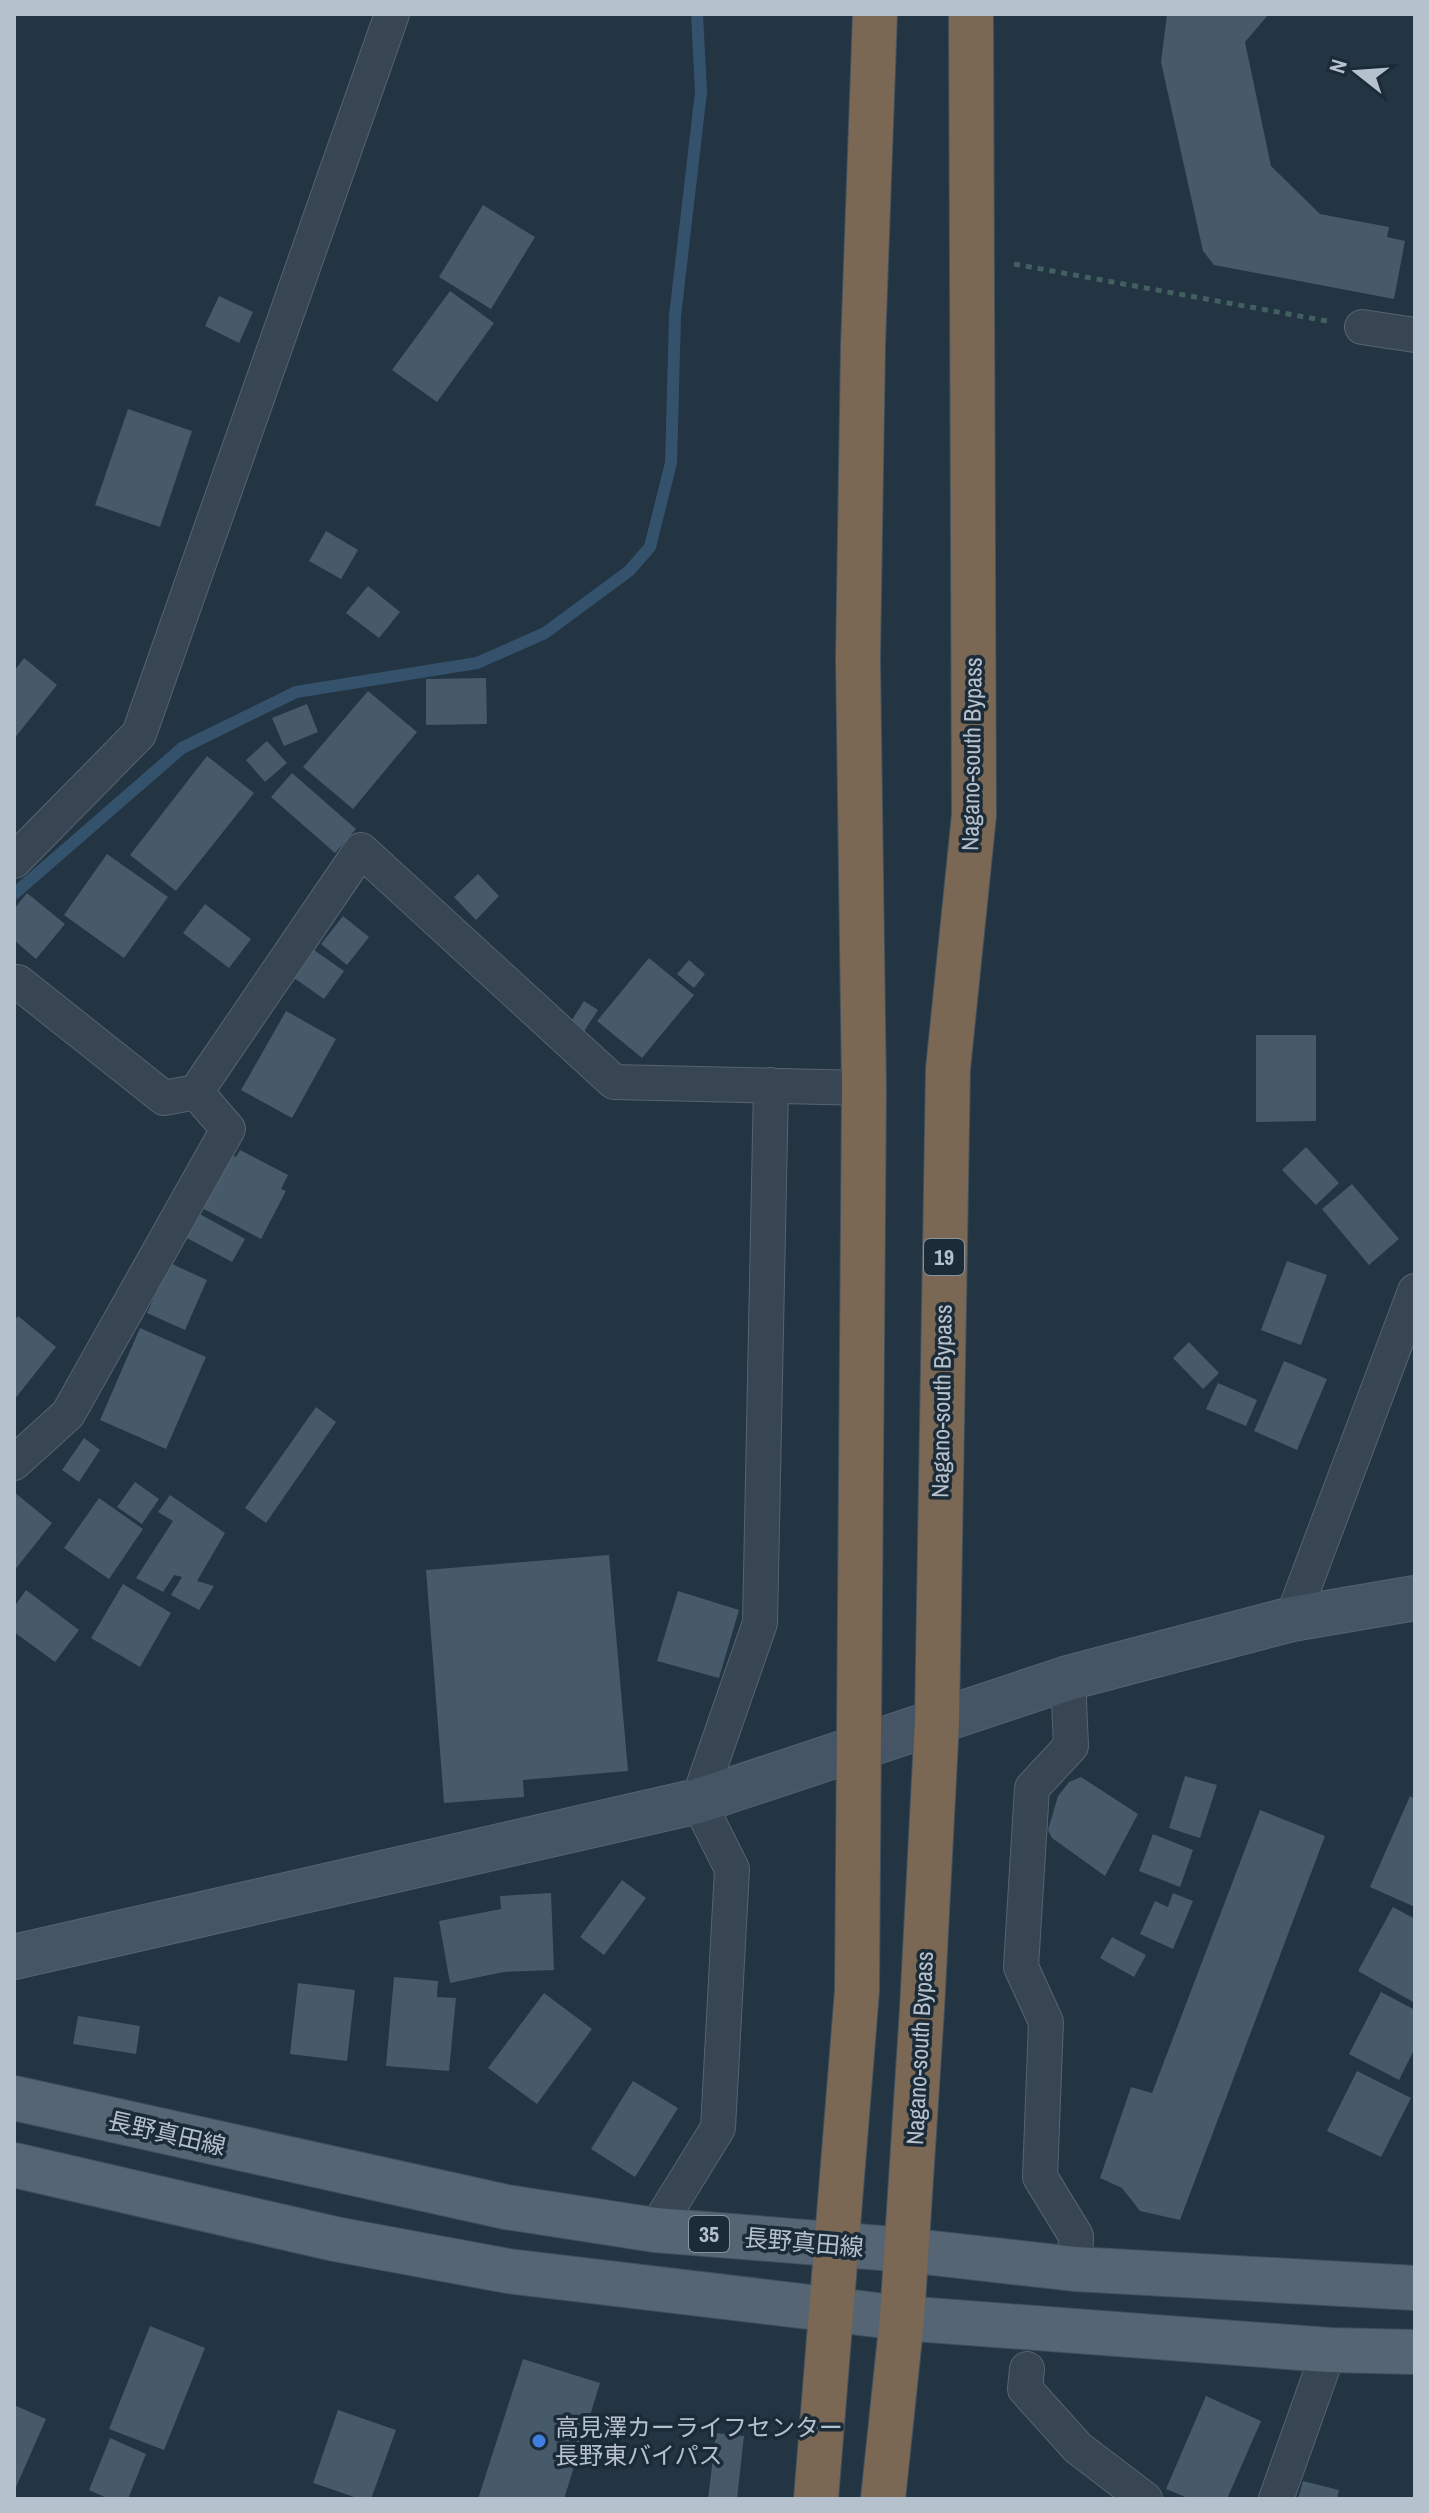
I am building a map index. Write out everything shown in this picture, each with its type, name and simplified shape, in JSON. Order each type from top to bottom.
[{"type":"highway","points":[[816,2499],[834,2311],[857,1991],[864,1088],[858,658],[863,346],[875,14]]},
{"type":"highway","name":"Nagano-south Bypass","points":[[883,2499],[902,2318],[937,1721],[948,1069],[974,815],[971,14]]},
{"type":"main road","name":"長野真田線","points":[[14,2098],[506,2207],[655,2230],[906,2250],[1075,2269],[1415,2288]]},
{"type":"main road","points":[[14,2165],[335,2239],[508,2271],[902,2318],[1329,2350],[1415,2352]]},
{"type":"street","points":[[14,861],[139,734],[392,14]]},
{"type":"street","points":[[1362,327],[1415,335]]},
{"type":"street","points":[[18,982],[164,1098],[196,1092],[361,850],[614,1082],[864,1088]]},
{"type":"street","points":[[655,2230],[718,2128],[732,1869],[698,1801],[760,1623],[771,1085]]},
{"type":"street","points":[[14,1463],[68,1414],[228,1129],[196,1092]]},
{"type":"street","points":[[1292,1619],[1415,1291]]},
{"type":"street","points":[[14,1957],[698,1801],[1068,1678],[1292,1619],[1415,1598]]},
{"type":"street","points":[[1068,1678],[1071,1746],[1032,1788],[1021,1967],[1046,2022],[1040,2177],[1076,2236],[1075,2269]]},
{"type":"street","points":[[1276,2499],[1329,2350]]},
{"type":"street","points":[[1027,2369],[1025,2389],[1078,2448],[1145,2499]]},
{"type":"path","points":[[973,257],[1362,327]]},
{"type":"building","points":[[1167,14],[1269,14],[1245,42],[1271,166],[1320,214],[1389,227],[1387,237],[1405,241],[1394,299],[1214,265],[1203,251],[1161,62]]},
{"type":"building","points":[[483,205],[535,237],[491,309],[439,277]]},
{"type":"building","points":[[450,291],[494,323],[437,402],[392,370]]},
{"type":"building","points":[[219,296],[253,312],[239,343],[205,326]]},
{"type":"building","points":[[128,409],[192,431],[160,527],[95,505]]},
{"type":"building","points":[[326,531],[358,550],[341,579],[309,561]]},
{"type":"building","points":[[368,586],[400,612],[379,638],[346,613]]},
{"type":"building","points":[[24,658],[57,685],[14,739],[14,671]]},
{"type":"building","points":[[486,678],[487,724],[426,725],[426,679]]},
{"type":"building","points":[[368,691],[417,732],[353,809],[303,767]]},
{"type":"building","points":[[307,704],[318,732],[284,746],[272,718]]},
{"type":"building","points":[[267,741],[287,763],[265,782],[246,760]]},
{"type":"building","points":[[207,756],[254,793],[176,891],[130,855]]},
{"type":"building","points":[[292,773],[356,829],[335,853],[271,797]]},
{"type":"building","points":[[107,854],[168,897],[124,958],[64,915]]},
{"type":"building","points":[[478,874],[499,896],[476,920],[454,897]]},
{"type":"building","points":[[27,893],[65,924],[36,959],[14,940],[14,909]]},
{"type":"building","points":[[205,904],[251,939],[229,968],[183,933]]},
{"type":"building","points":[[343,916],[369,937],[347,965],[321,944]]},
{"type":"building","points":[[314,950],[344,971],[324,999],[294,978]]},
{"type":"building","points":[[649,958],[694,995],[642,1058],[597,1021]]},
{"type":"building","points":[[689,960],[705,974],[694,988],[677,974]]},
{"type":"building","points":[[584,1001],[598,1010],[581,1036],[568,1026]]},
{"type":"building","points":[[286,1011],[336,1039],[292,1118],[241,1090]]},
{"type":"building","points":[[1256,1035],[1316,1035],[1316,1121],[1256,1122]]},
{"type":"building","points":[[1306,1147],[1339,1183],[1316,1205],[1282,1170]]},
{"type":"building","points":[[240,1150],[288,1175],[281,1189],[286,1191],[261,1239],[202,1208],[230,1154],[236,1157]]},
{"type":"building","points":[[1352,1184],[1399,1239],[1369,1265],[1322,1209]]},
{"type":"building","points":[[198,1213],[245,1239],[232,1262],[185,1237]]},
{"type":"building","points":[[1287,1261],[1327,1275],[1301,1345],[1261,1330]]},
{"type":"building","points":[[170,1263],[207,1280],[185,1330],[147,1313]]},
{"type":"building","points":[[18,1316],[56,1347],[14,1400],[14,1321]]},
{"type":"building","points":[[140,1328],[206,1357],[166,1449],[100,1420]]},
{"type":"building","points":[[1189,1342],[1219,1373],[1203,1389],[1173,1358]]},
{"type":"building","points":[[1284,1361],[1327,1379],[1297,1450],[1254,1431]]},
{"type":"building","points":[[1218,1383],[1257,1400],[1246,1426],[1206,1409]]},
{"type":"building","points":[[316,1407],[336,1422],[266,1523],[245,1508]]},
{"type":"building","points":[[84,1438],[100,1450],[79,1482],[62,1470]]},
{"type":"building","points":[[135,1482],[159,1499],[142,1524],[117,1507]]},
{"type":"building","points":[[14,1492],[52,1523],[14,1571]]},
{"type":"building","points":[[170,1495],[225,1533],[197,1581],[214,1586],[199,1610],[171,1595],[182,1577],[174,1575],[163,1592],[136,1578],[173,1521],[158,1512]]},
{"type":"building","points":[[99,1498],[143,1529],[109,1579],[64,1548]]},
{"type":"building","points":[[609,1555],[628,1771],[523,1780],[524,1797],[444,1803],[426,1570]]},
{"type":"building","points":[[123,1584],[171,1613],[140,1667],[91,1638]]},
{"type":"building","points":[[26,1590],[79,1630],[55,1662],[14,1632],[14,1607]]},
{"type":"building","points":[[678,1591],[739,1610],[719,1678],[657,1661]]},
{"type":"building","points":[[1185,1776],[1217,1785],[1200,1838],[1169,1828]]},
{"type":"building","points":[[1081,1777],[1138,1814],[1105,1876],[1052,1838],[1048,1830],[1058,1796],[1069,1782]]},
{"type":"building","points":[[1410,1796],[1415,1799],[1415,1907],[1370,1887]]},
{"type":"building","points":[[1260,1810],[1325,1836],[1180,2220],[1140,2211],[1122,2188],[1100,2178],[1131,2087],[1152,2093]]},
{"type":"building","points":[[1153,1834],[1193,1850],[1180,1887],[1139,1871]]},
{"type":"building","points":[[622,1880],[646,1898],[604,1955],[580,1937]]},
{"type":"building","points":[[551,1893],[554,1970],[504,1972],[450,1983],[439,1921],[501,1909],[500,1896]]},
{"type":"building","points":[[1173,1893],[1193,1901],[1173,1949],[1140,1934],[1155,1901],[1168,1907]]},
{"type":"building","points":[[1393,1907],[1415,1919],[1415,2003],[1358,1971]]},
{"type":"building","points":[[1112,1937],[1146,1955],[1134,1977],[1100,1958]]},
{"type":"building","points":[[394,1977],[438,1981],[437,1997],[456,1998],[449,2071],[386,2066]]},
{"type":"building","points":[[298,1983],[355,1990],[347,2061],[290,2054]]},
{"type":"building","points":[[1381,1992],[1415,2010],[1415,2048],[1399,2080],[1349,2054]]},
{"type":"building","points":[[544,1993],[592,2029],[537,2104],[488,2068]]},
{"type":"building","points":[[78,2016],[140,2026],[136,2054],[73,2044]]},
{"type":"building","points":[[1357,2071],[1411,2098],[1381,2157],[1327,2131]]},
{"type":"building","points":[[633,2081],[678,2108],[635,2177],[591,2149]]},
{"type":"building","points":[[150,2326],[205,2348],[164,2450],[109,2429]]},
{"type":"building","name":"高見澤カーライフセンター 長野東バイパス","points":[[523,2359],[600,2383],[564,2499],[478,2499]]},
{"type":"building","points":[[1206,2396],[1261,2421],[1227,2499],[1190,2499],[1166,2489]]},
{"type":"building","points":[[14,2405],[46,2419],[16,2487],[14,2486]]},
{"type":"building","points":[[338,2410],[396,2430],[371,2499],[360,2499],[313,2483]]},
{"type":"building","points":[[716,2433],[744,2436],[737,2499],[708,2499]]},
{"type":"building","points":[[110,2438],[146,2454],[128,2499],[109,2499],[89,2490]]},
{"type":"building","points":[[1303,2481],[1339,2490],[1337,2499],[1298,2499]]},
{"type":"waterway","points":[[14,894],[182,748],[296,692],[477,663],[545,633],[629,571],[650,547],[671,463],[675,316],[701,92],[697,14]]},
{"type":"place","name":"高見澤カーライフセンター 長野東バイパス","points":[[539,2441]]}]
